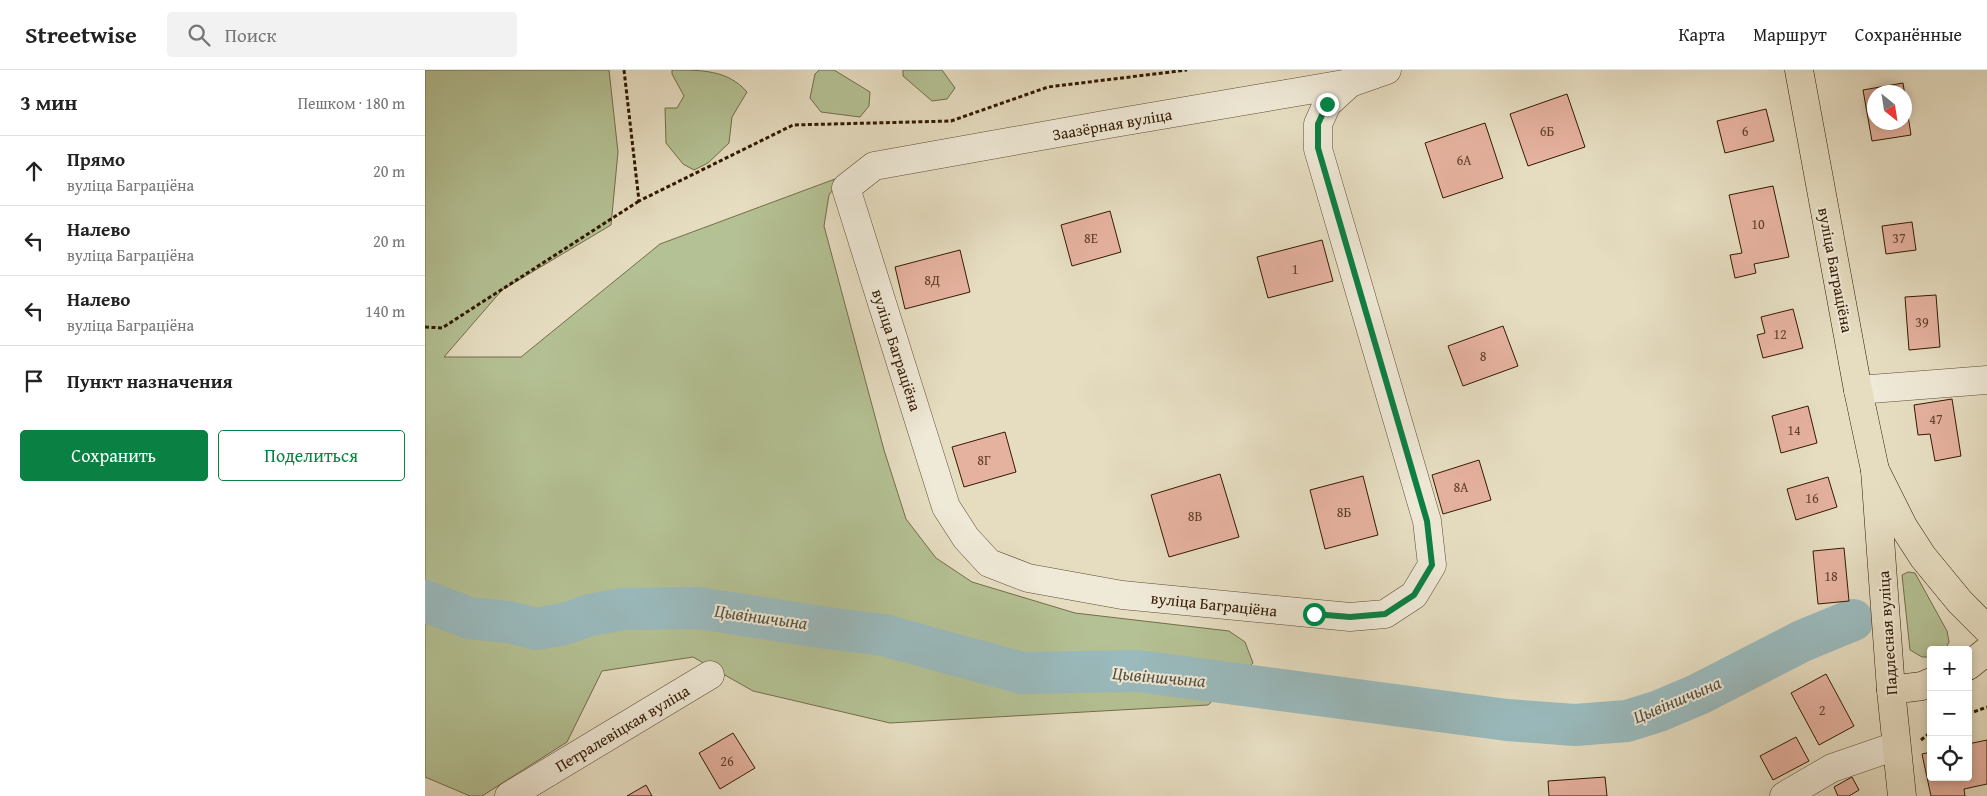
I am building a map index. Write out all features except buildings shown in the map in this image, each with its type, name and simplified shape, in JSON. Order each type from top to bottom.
[{"type":"main road","name":"вуліца Баграціёна","points":[[1799,70],[1858,390],[1875,470]]},
{"type":"main road","points":[[1875,470],[1903,526],[1923,557],[1960,602],[1987,629]]},
{"type":"main road","name":"Падлесная вуліца","points":[[1875,470],[1891,690],[1901,796]]},
{"type":"main road","points":[[1972,663],[1987,650]]},
{"type":"main road","points":[[1891,690],[1927,684]]},
{"type":"street","name":"вуліца Баграціёна","points":[[874,166],[846,188],[946,507],[965,538],[989,563],[1027,578],[1122,595],[1341,616],[1385,614],[1414,595],[1432,565],[1427,521],[1318,148],[1318,124],[1327,104],[1350,83],[1387,70]]},
{"type":"street","name":"Заазёрная вуліца","points":[[874,166],[1350,83]]},
{"type":"street","points":[[1858,390],[1987,380]]},
{"type":"street","name":"Петралевіцкая вуліца","points":[[509,796],[710,675]]},
{"type":"street","points":[[1784,796],[1833,768],[1896,746]]},
{"type":"path","points":[[625,70],[639,201]]},
{"type":"path","points":[[425,327],[442,328],[639,201],[793,126],[951,121],[1048,87],[1187,70]]},
{"type":"path","points":[[1972,713],[1987,707]]},
{"type":"green space","points":[[425,70],[609,70],[618,152],[611,225],[502,290],[444,357],[521,357],[660,244],[843,176],[829,195],[824,226],[884,450],[906,519],[936,558],[972,582],[1075,613],[1229,631],[1245,642],[1253,663],[1208,705],[890,723],[753,691],[693,657],[602,671],[567,742],[482,796],[470,796],[425,777]]},
{"type":"green space","points":[[672,70],[694,70],[723,75],[740,85],[747,92],[732,117],[729,143],[708,163],[694,170],[683,164],[666,143],[665,108],[677,108],[684,96],[672,74]]},
{"type":"green space","points":[[819,70],[834,70],[870,92],[869,106],[860,117],[821,112],[810,98],[815,74]]},
{"type":"green space","points":[[903,70],[942,70],[955,88],[947,99],[932,101],[903,76]]},
{"type":"green space","points":[[1908,572],[1915,573],[1947,631],[1949,642],[1947,646],[1927,646],[1927,657],[1922,657],[1910,650],[1902,575]]},
{"type":"waterway","name":"Цывіншчына","points":[[425,601],[469,618],[509,622],[536,629],[564,624],[590,615],[623,609],[698,608],[883,635],[1022,673],[1138,671],[1507,720],[1575,725],[1627,721],[1659,711],[1699,694],[1802,641],[1853,620]]},
{"type":"route","points":[[1314,614],[1350,617],[1385,614],[1414,595],[1432,565],[1427,521],[1318,148],[1318,124],[1327,104]]}]
